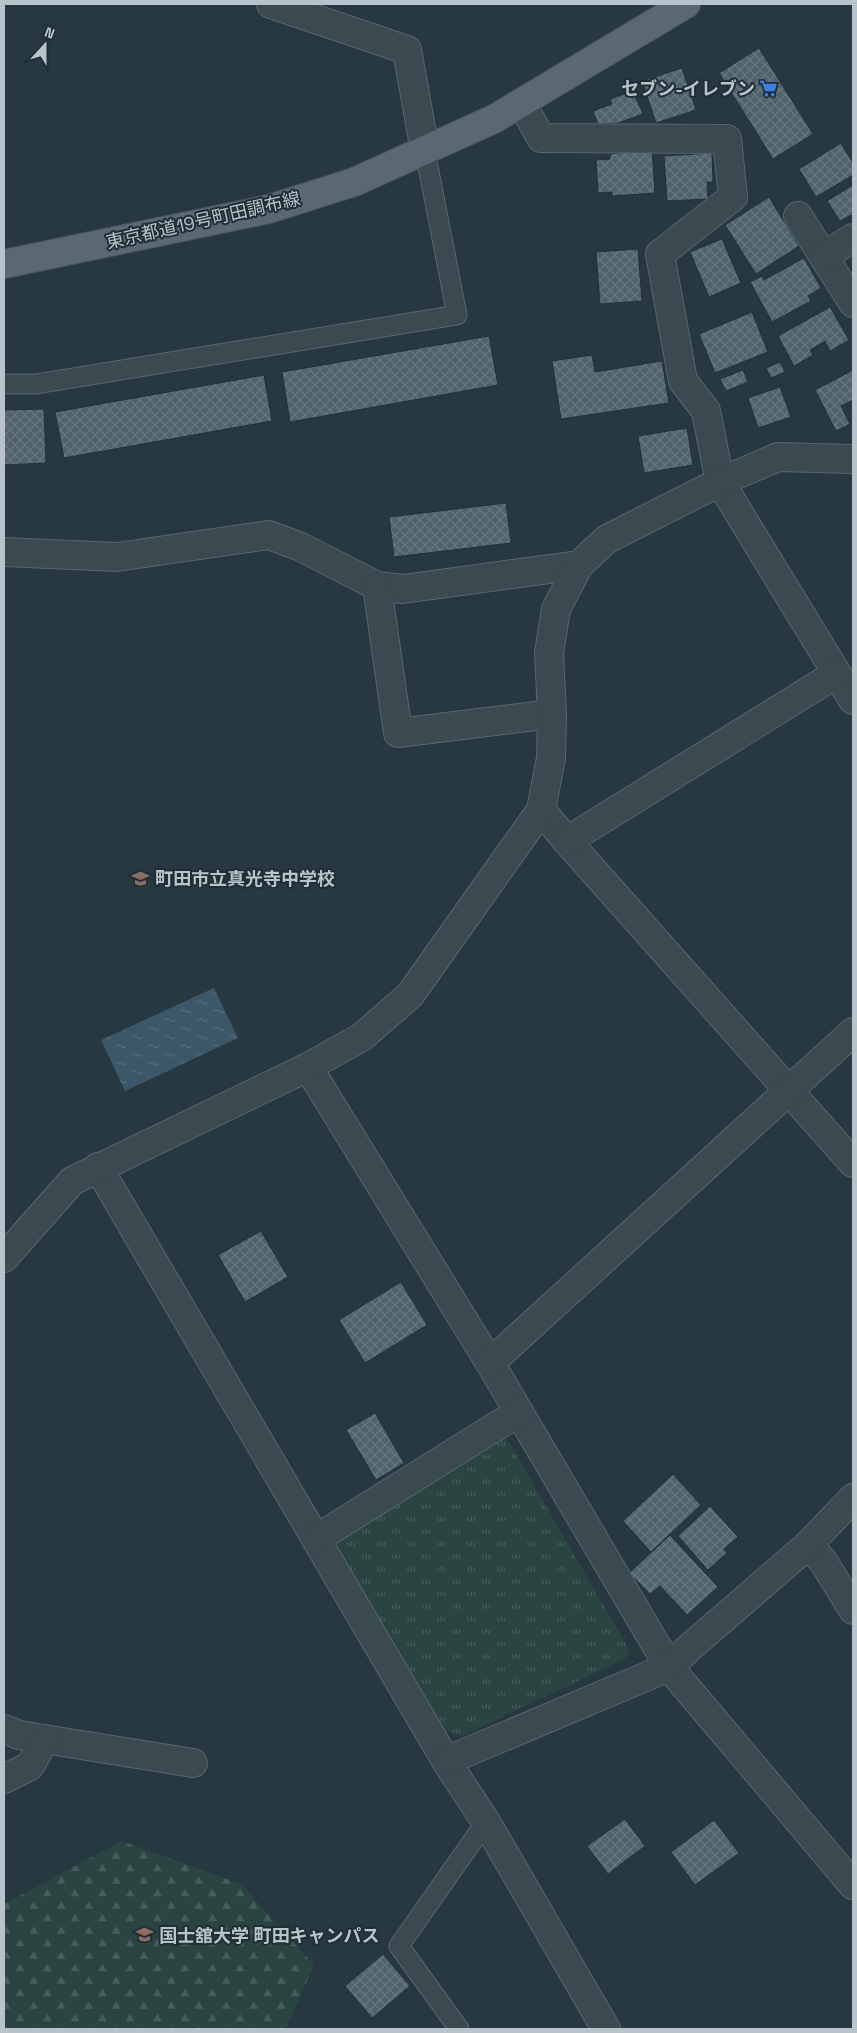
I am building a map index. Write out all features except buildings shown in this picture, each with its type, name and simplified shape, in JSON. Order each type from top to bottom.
[{"type":"main road","name":"東京都道19号町田調布線","points":[[4,264],[269,208],[354,182],[494,119],[522,104],[686,4]]},
{"type":"street","points":[[271,4],[407,50],[425,151]]},
{"type":"street","points":[[522,104],[541,138],[727,139],[734,197],[660,254],[683,381],[706,411],[720,482],[853,700]]},
{"type":"street","points":[[798,216],[853,303]]},
{"type":"street","points":[[824,256],[853,238]]},
{"type":"street","points":[[4,1258],[72,1181],[308,1067],[362,1037],[410,995],[541,810],[551,758],[552,714],[549,653],[556,609],[579,565],[607,539],[720,482],[778,457],[853,459]]},
{"type":"street","points":[[4,552],[117,557],[269,535],[301,547],[377,586],[403,589],[579,565]]},
{"type":"street","points":[[377,586],[398,733],[552,714]]},
{"type":"street","points":[[567,841],[836,674]]},
{"type":"street","points":[[541,810],[853,1163]]},
{"type":"street","points":[[490,1363],[853,1032]]},
{"type":"street","points":[[308,1067],[490,1363],[669,1668],[853,1885]]},
{"type":"street","points":[[98,1167],[446,1761],[486,1822],[606,2029]]},
{"type":"street","points":[[316,1539],[519,1412]]},
{"type":"street","points":[[446,1761],[669,1668],[688,1648],[808,1544],[853,1498]]},
{"type":"street","points":[[808,1544],[823,1561],[853,1610]]},
{"type":"street","points":[[4,1729],[19,1735],[193,1763]]},
{"type":"street","points":[[4,1779],[30,1766],[45,1739]]},
{"type":"lane","points":[[4,384],[36,384],[457,315],[425,151]]},
{"type":"lane","points":[[459,2029],[399,1946],[486,1822]]},
{"type":"green space","points":[[503,1432],[629,1649],[625,1659],[462,1736],[445,1731],[329,1540]]},
{"type":"green space","name":"国士舘大学 町田キャンパス","points":[[122,1841],[241,1884],[314,1965],[286,2029],[4,2029],[4,1904]]},
{"type":"water","points":[[214,988],[238,1038],[125,1091],[101,1040]]},
{"type":"place","name":"セブン-イレブン","points":[[769,88]]},
{"type":"place","name":"町田市立真光寺中学校","points":[[141,878]]},
{"type":"place","name":"国士舘大学 町田キャンパス","points":[[145,1935]]}]
